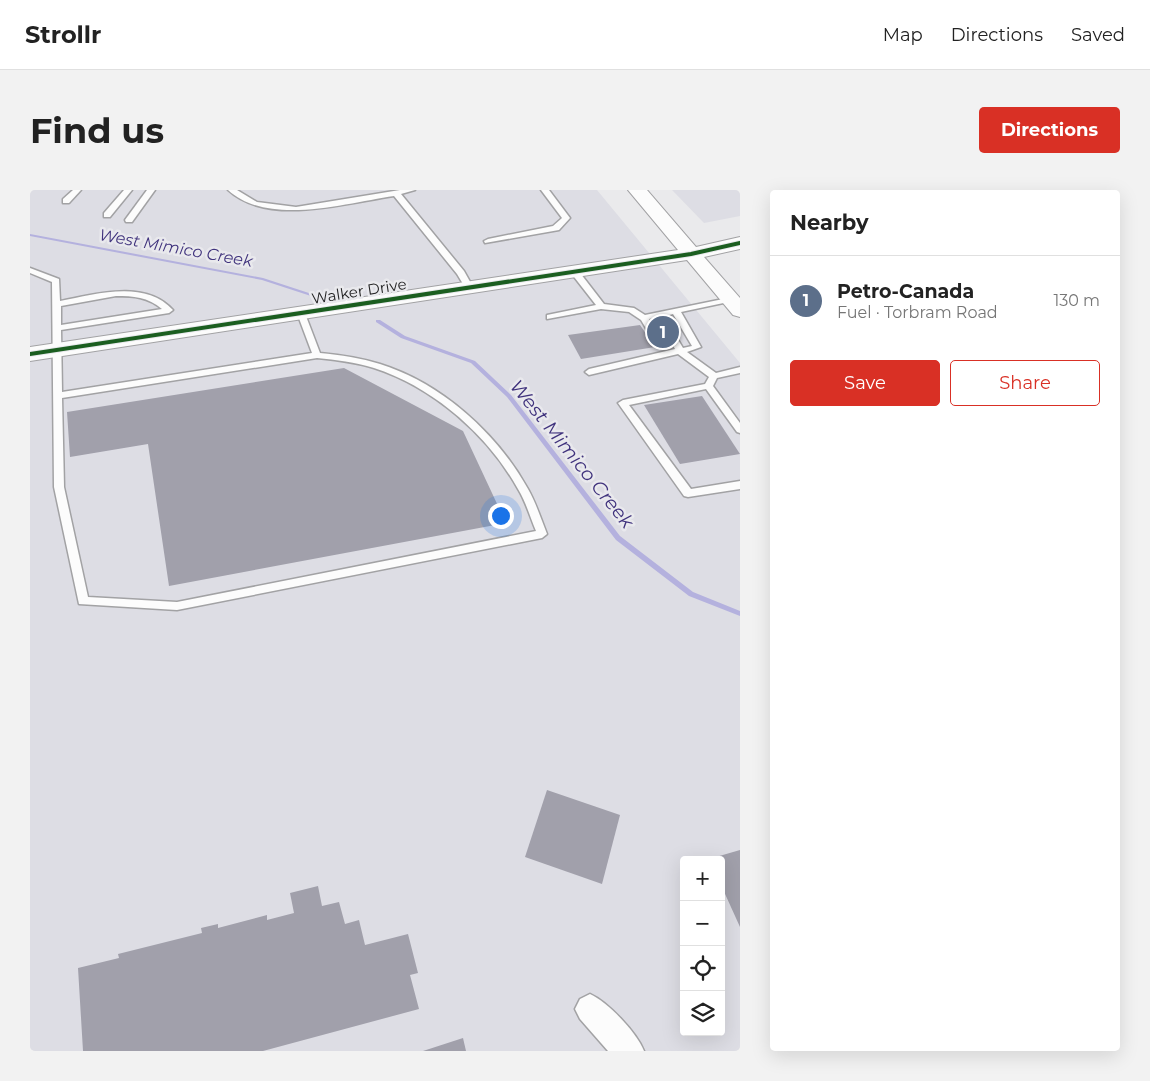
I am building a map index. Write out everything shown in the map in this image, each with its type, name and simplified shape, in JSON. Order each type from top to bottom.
[{"type":"street","points":[[637,190],[735,305]]},
{"type":"street","name":"Walker Drive","points":[[30,354],[691,254],[740,243]]},
{"type":"street","points":[[590,1009],[629,1051]]},
{"type":"lane","points":[[66,201],[77,190]]},
{"type":"lane","points":[[107,215],[128,190]]},
{"type":"lane","points":[[129,220],[151,190]]},
{"type":"lane","points":[[232,190],[255,204],[296,209],[411,190]]},
{"type":"lane","points":[[488,241],[556,228],[566,218],[545,190]]},
{"type":"lane","points":[[396,193],[461,273],[470,287]]},
{"type":"lane","points":[[30,270],[56,281],[59,487],[83,601],[177,606],[542,534],[520,483],[493,444],[438,397],[395,372],[362,359],[317,355],[58,396]]},
{"type":"lane","points":[[574,271],[601,306]]},
{"type":"lane","points":[[57,304],[129,293],[160,301],[169,310],[57,328]]},
{"type":"lane","points":[[644,318],[735,305]]},
{"type":"lane","points":[[550,317],[601,306],[631,310],[644,318],[653,332]]},
{"type":"lane","points":[[589,372],[698,347],[676,312]]},
{"type":"lane","points":[[301,313],[317,355]]},
{"type":"lane","points":[[657,316],[667,330]]},
{"type":"lane","points":[[674,340],[680,351],[714,376]]},
{"type":"lane","points":[[660,343],[666,353]]},
{"type":"lane","points":[[740,370],[714,376],[708,386],[623,403],[688,493],[740,485]]},
{"type":"lane","points":[[708,386],[740,430]]},
{"type":"shaded area","points":[[30,190],[597,190],[740,363],[740,1051],[30,1051]]},
{"type":"shaded area","points":[[672,190],[740,190],[740,216],[704,223]]},
{"type":"building","points":[[640,325],[655,347],[581,359],[568,335]]},
{"type":"building","points":[[344,368],[463,431],[506,523],[169,586],[148,444],[70,457],[67,412]]},
{"type":"building","points":[[702,396],[740,454],[680,464],[644,405]]},
{"type":"building","points":[[547,790],[620,815],[602,884],[525,857]]},
{"type":"building","points":[[740,850],[740,927],[725,894],[725,856],[719,856]]},
{"type":"building","points":[[318,886],[322,906],[339,902],[345,924],[359,920],[365,945],[408,934],[418,973],[410,975],[419,1009],[263,1051],[83,1051],[78,968],[119,958],[118,954],[202,933],[201,928],[218,924],[218,928],[267,915],[267,920],[294,913],[290,893]]},
{"type":"building","points":[[463,1038],[466,1051],[423,1051]]},
{"type":"waterway","name":"West Mimico Creek","points":[[30,235],[263,279],[316,296]]},
{"type":"waterway","name":"West Mimico Creek","points":[[378,321],[403,337],[473,362],[509,396],[618,538],[691,594],[740,614]]},
{"type":"cycle path","points":[[30,354],[691,254],[740,243]]},
{"type":"place","name":"Petro-Canada","points":[[663,332]]}]
